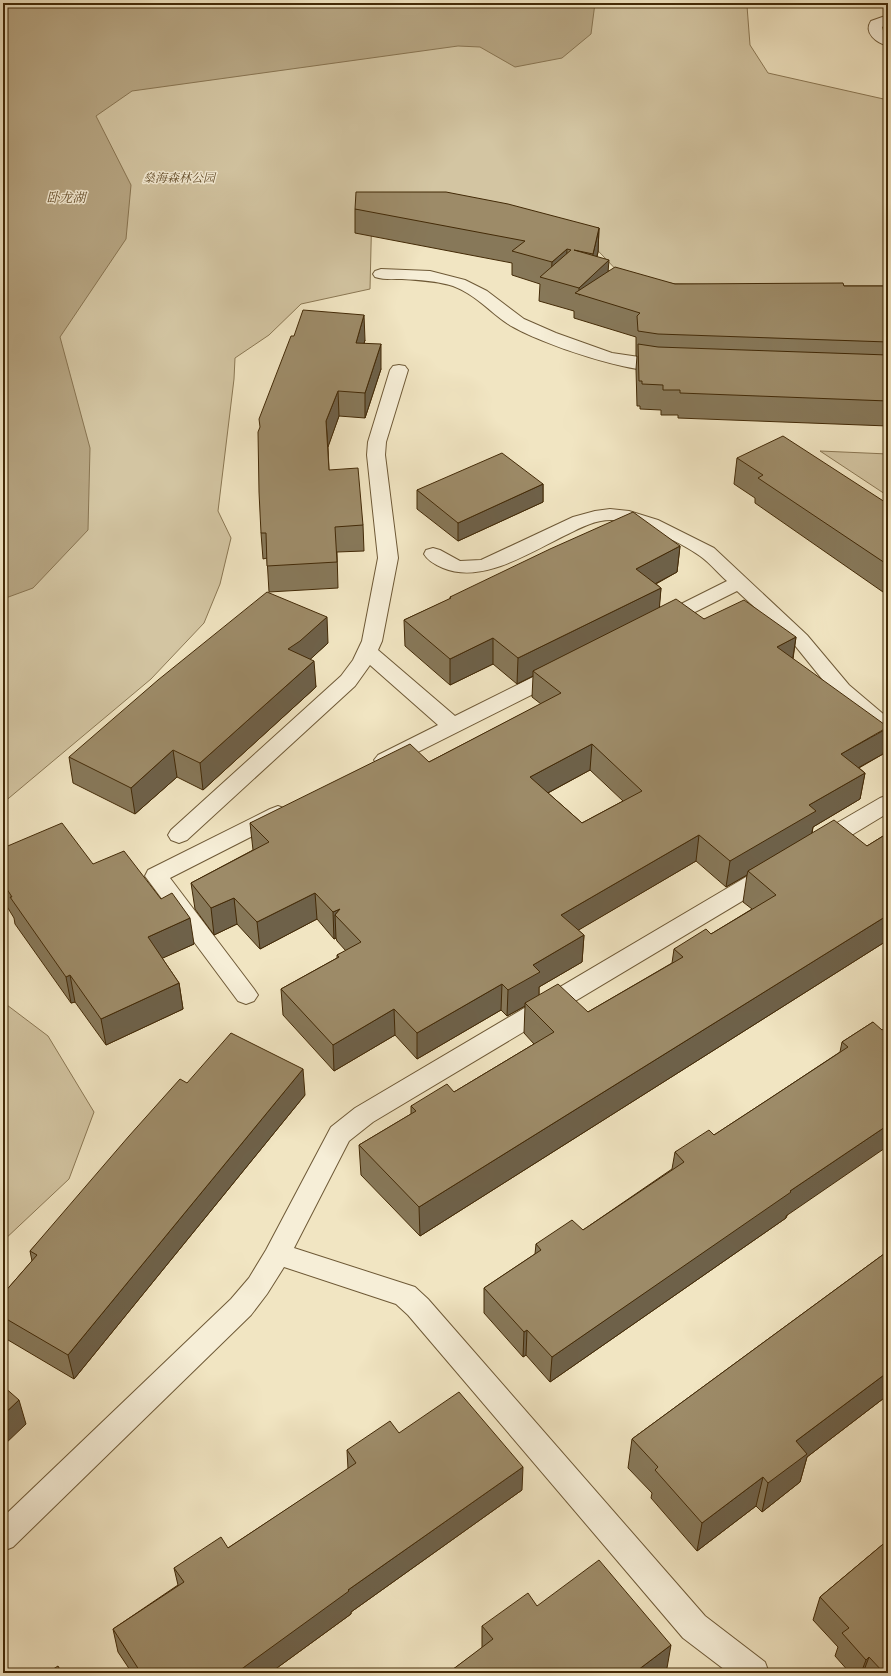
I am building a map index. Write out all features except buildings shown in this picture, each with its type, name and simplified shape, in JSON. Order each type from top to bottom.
[{"type":"lane","points":[[888,19],[876,24],[875,30],[877,35],[888,42]]},
{"type":"lane","points":[[381,274],[426,275],[460,283],[484,296],[503,313],[516,321],[585,351],[630,363],[679,366]]},
{"type":"lane","points":[[179,835],[348,681],[362,662],[372,641],[388,558],[376,455],[378,442],[399,370]]},
{"type":"lane","points":[[433,554],[447,564],[460,568],[476,568],[490,564],[580,521],[606,514],[635,518],[697,545],[707,552],[800,639],[814,654],[841,689],[860,707],[888,728]]},
{"type":"lane","points":[[642,631],[740,582]]},
{"type":"lane","points":[[367,651],[454,726]]},
{"type":"lane","points":[[368,769],[579,663]]},
{"type":"lane","points":[[3,1537],[241,1307],[258,1286],[340,1134],[364,1115],[888,803]]},
{"type":"lane","points":[[246,995],[156,876],[298,804]]},
{"type":"lane","points":[[276,1254],[405,1294],[418,1307],[694,1627],[754,1673]]},
{"type":"green space","name":"燊海森林公园","points":[[3,3],[749,3],[747,6],[750,45],[768,73],[888,100],[888,295],[684,297],[626,280],[581,233],[372,207],[370,289],[301,304],[269,335],[235,358],[234,379],[218,511],[231,538],[220,584],[204,623],[151,679],[3,803]]},
{"type":"green space","points":[[820,451],[888,454],[888,496]]},
{"type":"green space","points":[[3,1002],[48,1036],[94,1112],[69,1179],[3,1241]]},
{"type":"water","name":"卧龙湖","points":[[3,3],[595,3],[591,34],[562,58],[515,67],[480,47],[458,46],[132,91],[96,116],[131,185],[126,239],[60,337],[90,448],[88,530],[33,588],[3,599]]}]
